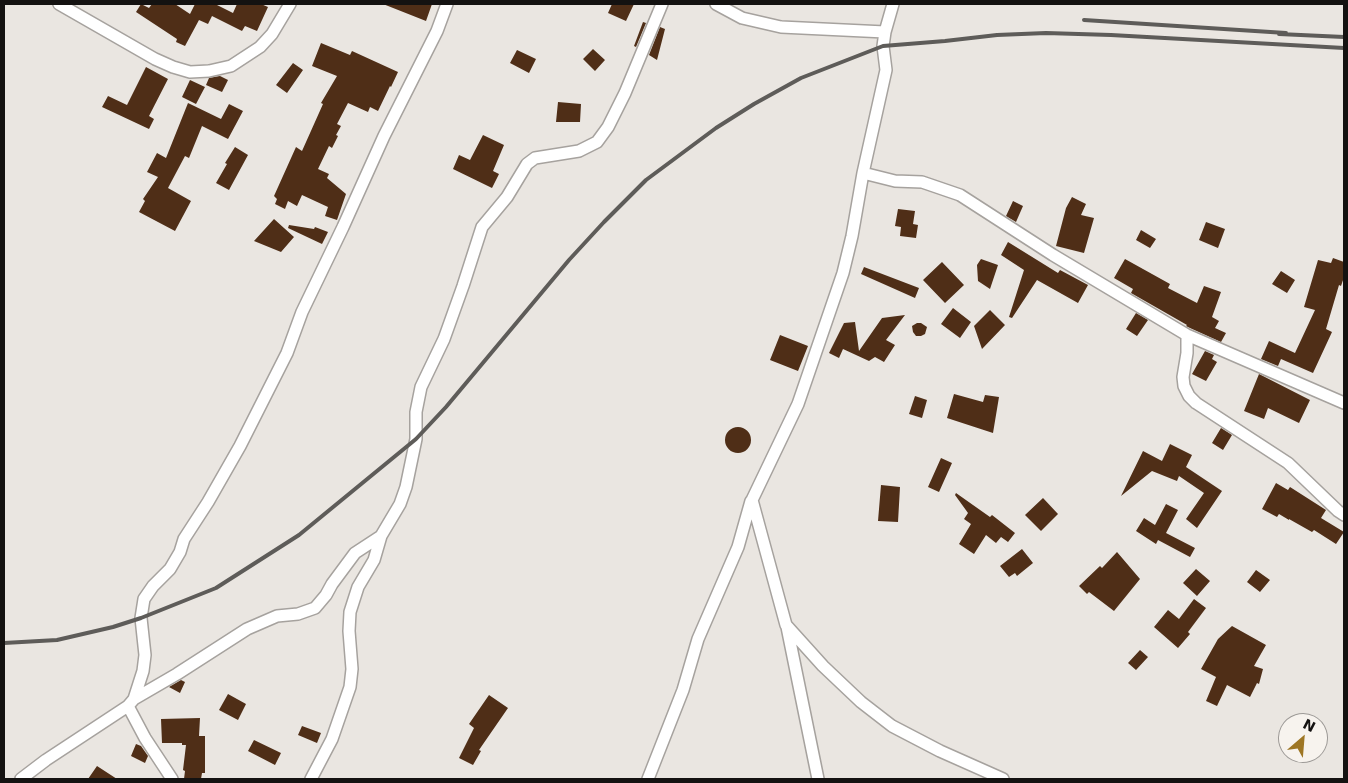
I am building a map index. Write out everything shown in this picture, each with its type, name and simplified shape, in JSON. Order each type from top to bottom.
[{"type":"street","points":[[58,4],[155,59],[190,72],[209,71],[231,66],[260,47],[272,34],[290,4]]},
{"type":"street","points":[[172,779],[145,738],[131,703],[143,671],[145,655],[141,618],[144,599],[153,586],[170,569],[180,552],[184,539],[208,502],[244,438],[287,353],[302,312],[384,136],[437,31],[447,4]]},
{"type":"street","points":[[311,779],[332,739],[350,687],[352,669],[349,631],[350,612],[358,587],[374,560],[381,536],[400,504],[406,487],[416,439],[416,412],[421,387],[444,339],[482,227],[507,197],[527,164],[535,158],[579,151],[597,142],[608,127],[625,93],[662,4]]},
{"type":"street","points":[[716,4],[742,18],[781,27],[885,32]]},
{"type":"street","points":[[648,779],[683,690],[698,638],[738,547],[752,500],[798,404],[841,281],[852,236],[862,173],[886,70],[883,46],[893,4]]},
{"type":"street","points":[[862,173],[895,181],[922,182],[960,195],[1053,255],[1187,335],[1344,403]]},
{"type":"street","points":[[1187,335],[1187,353],[1183,377],[1184,386],[1189,396],[1196,403],[1288,463],[1344,515]]},
{"type":"street","points":[[752,500],[786,625],[818,779]]},
{"type":"street","points":[[21,779],[131,703],[247,629],[272,617],[298,614],[315,608],[355,553],[381,536]]},
{"type":"street","points":[[786,625],[823,666],[861,702],[892,726],[996,778]]},
{"type":"building","points":[[141,4],[149,8],[152,4],[175,4],[190,14],[195,4],[215,4],[233,13],[237,4],[261,4],[268,7],[257,31],[245,26],[242,31],[212,16],[208,24],[199,20],[185,46],[176,42],[177,39],[136,12]]},
{"type":"building","points":[[383,4],[432,4],[426,21]]},
{"type":"building","points":[[612,4],[634,4],[626,21],[608,13]]},
{"type":"building","points":[[643,22],[646,23],[636,47],[634,46]]},
{"type":"building","points":[[660,27],[665,29],[657,60],[649,55]]},
{"type":"building","points":[[321,43],[350,55],[352,51],[398,72],[378,111],[370,107],[368,112],[348,103],[337,124],[341,126],[336,135],[338,136],[332,148],[329,146],[318,169],[329,174],[327,178],[346,194],[337,220],[325,216],[328,207],[302,195],[297,206],[288,201],[285,209],[275,204],[277,199],[274,196],[296,147],[302,151],[323,104],[321,103],[337,76],[312,66]]},
{"type":"building","points":[[593,49],[605,60],[595,71],[583,59]]},
{"type":"building","points":[[517,50],[536,59],[529,73],[510,63]]},
{"type":"building","points":[[293,63],[303,70],[287,93],[276,85]]},
{"type":"building","points":[[146,67],[168,79],[149,116],[154,119],[149,129],[102,107],[108,96],[127,105]]},
{"type":"building","points":[[220,76],[228,80],[222,92],[206,85],[209,78]]},
{"type":"building","points":[[190,80],[205,87],[196,104],[182,97]]},
{"type":"building","points":[[558,102],[581,104],[580,122],[556,122]]},
{"type":"building","points":[[188,103],[221,119],[229,104],[243,111],[228,139],[202,126],[189,158],[185,156],[168,188],[191,201],[175,231],[139,212],[145,201],[143,199],[158,177],[147,172],[157,153],[166,158]]},
{"type":"building","points":[[483,135],[504,145],[493,171],[499,174],[492,188],[453,169],[459,155],[470,160]]},
{"type":"building","points":[[235,147],[248,155],[229,190],[216,183]]},
{"type":"building","points":[[1072,197],[1086,204],[1081,215],[1094,218],[1084,253],[1056,246],[1066,208]]},
{"type":"building","points":[[1013,201],[1023,206],[1016,222],[1006,216]]},
{"type":"building","points":[[898,209],[915,211],[913,224],[918,225],[916,238],[900,236],[901,227],[895,226]]},
{"type":"building","points":[[274,219],[294,237],[281,252],[254,241]]},
{"type":"building","points":[[1206,222],[1225,229],[1218,248],[1199,240]]},
{"type":"building","points":[[289,225],[314,229],[315,227],[328,232],[322,244],[288,228]]},
{"type":"building","points":[[1141,230],[1156,239],[1150,248],[1136,240]]},
{"type":"building","points":[[1008,242],[1058,273],[1060,270],[1088,285],[1078,303],[1037,280],[1012,318],[1009,317],[1024,270],[1001,255]]},
{"type":"building","points":[[1333,258],[1344,262],[1344,277],[1341,286],[1339,285],[1326,329],[1332,332],[1313,373],[1281,359],[1278,366],[1261,359],[1269,341],[1295,353],[1315,310],[1304,307],[1318,260],[1331,263]]},
{"type":"building","points":[[981,259],[998,265],[990,289],[978,281],[977,265]]},
{"type":"building","points":[[1125,259],[1170,284],[1168,288],[1197,303],[1204,286],[1221,292],[1212,317],[1219,321],[1215,328],[1226,333],[1221,342],[1186,326],[1131,293],[1133,289],[1114,278]]},
{"type":"building","points":[[942,262],[964,285],[945,303],[923,280]]},
{"type":"building","points":[[864,267],[919,288],[915,298],[861,274]]},
{"type":"building","points":[[1281,271],[1295,280],[1287,293],[1272,284]]},
{"type":"building","points":[[953,308],[971,322],[960,338],[941,324]]},
{"type":"building","points":[[990,310],[1005,325],[982,349],[974,326]]},
{"type":"building","points":[[1136,313],[1148,320],[1137,336],[1126,329]]},
{"type":"building","points":[[905,315],[886,340],[895,345],[884,362],[875,357],[869,361],[843,349],[839,358],[829,353],[844,323],[855,322],[859,351],[882,318]]},
{"type":"building","points":[[917,323],[927,327],[925,334],[921,336],[916,336],[913,332],[912,326]]},
{"type":"building","points":[[780,335],[808,346],[798,371],[770,360]]},
{"type":"building","points":[[1205,351],[1214,355],[1212,359],[1217,362],[1206,381],[1192,374]]},
{"type":"building","points":[[1259,374],[1310,400],[1299,423],[1268,408],[1264,419],[1244,411]]},
{"type":"building","points":[[954,394],[983,402],[985,395],[999,397],[993,433],[947,418]]},
{"type":"building","points":[[915,396],[927,400],[922,418],[909,414]]},
{"type":"building","points":[[738,427],[747,431],[751,440],[747,449],[738,453],[729,449],[725,440],[729,431]]},
{"type":"building","points":[[1221,428],[1232,435],[1223,450],[1212,443]]},
{"type":"building","points":[[1170,444],[1192,455],[1186,467],[1222,491],[1197,528],[1186,519],[1204,493],[1179,476],[1177,481],[1152,471],[1121,496],[1143,451],[1162,461]]},
{"type":"building","points":[[941,458],[952,463],[939,492],[928,487]]},
{"type":"building","points":[[1276,483],[1288,490],[1290,487],[1326,510],[1321,518],[1344,532],[1336,544],[1314,530],[1312,532],[1279,514],[1277,517],[1262,509]]},
{"type":"building","points":[[881,485],[900,487],[898,522],[878,521]]},
{"type":"building","points":[[956,493],[990,517],[992,515],[1015,533],[1008,542],[1001,537],[996,543],[986,535],[974,554],[959,544],[971,524],[964,519],[968,513],[955,495]]},
{"type":"building","points":[[1043,498],[1058,514],[1041,531],[1025,515]]},
{"type":"building","points":[[1166,504],[1178,510],[1166,533],[1195,548],[1190,557],[1158,540],[1156,544],[1136,531],[1144,518],[1155,525]]},
{"type":"building","points":[[1022,549],[1033,563],[1017,576],[1015,573],[1009,577],[1000,566]]},
{"type":"building","points":[[1117,552],[1140,579],[1114,611],[1089,592],[1087,594],[1079,586],[1100,566],[1102,568]]},
{"type":"building","points":[[1196,569],[1210,581],[1197,596],[1183,583]]},
{"type":"building","points":[[1256,570],[1270,580],[1260,592],[1247,582]]},
{"type":"building","points":[[1194,599],[1206,608],[1188,632],[1190,634],[1178,648],[1154,627],[1168,610],[1179,619]]},
{"type":"building","points":[[1232,626],[1266,645],[1254,666],[1263,669],[1259,684],[1257,683],[1250,697],[1227,685],[1217,706],[1206,701],[1216,677],[1201,669],[1218,639]]},
{"type":"building","points":[[1140,650],[1148,657],[1136,670],[1128,663]]},
{"type":"building","points":[[181,680],[185,682],[180,693],[169,687]]},
{"type":"building","points":[[228,694],[246,704],[238,720],[219,710]]},
{"type":"building","points":[[489,695],[508,708],[479,750],[481,751],[473,765],[459,758],[474,728],[469,724]]},
{"type":"building","points":[[200,718],[199,736],[205,736],[205,773],[202,773],[201,779],[184,779],[185,771],[183,770],[186,745],[182,745],[182,743],[162,743],[161,719]]},
{"type":"building","points":[[302,726],[321,733],[317,743],[298,735]]},
{"type":"building","points":[[254,740],[281,753],[275,765],[248,751]]},
{"type":"building","points":[[136,744],[141,746],[148,756],[145,763],[131,756]]},
{"type":"building","points":[[97,766],[117,779],[88,779]]},
{"type":"railway","points":[[1084,20],[1286,33]]},
{"type":"railway","points":[[4,643],[57,640],[113,627],[141,618],[216,588],[299,535],[416,439],[446,407],[569,260],[646,180],[716,128],[801,78],[883,46],[997,35],[1046,33],[1111,35],[1344,48]]},
{"type":"railway","points":[[1279,34],[1344,37]]}]
